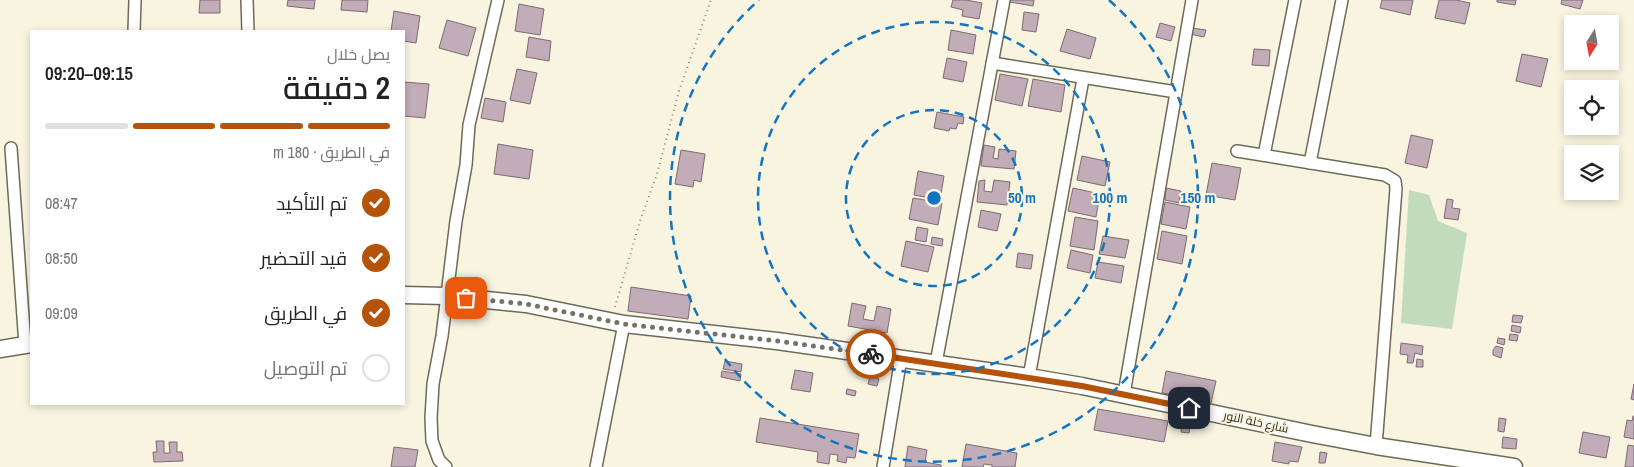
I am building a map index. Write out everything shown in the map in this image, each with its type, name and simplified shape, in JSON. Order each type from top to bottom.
[{"type":"street","points":[[134,30],[135,0]]},
{"type":"street","points":[[247,0],[248,30]]},
{"type":"street","points":[[446,467],[439,460],[432,441],[431,418],[434,384],[442,336],[456,221],[466,165],[469,125],[498,0]]},
{"type":"street","points":[[936,363],[1004,0]]},
{"type":"street","points":[[1124,394],[1192,0]]},
{"type":"street","points":[[1264,155],[1296,0]]},
{"type":"street","points":[[1310,163],[1342,0]]},
{"type":"street","points":[[992,63],[1083,79],[1176,92]]},
{"type":"street","points":[[1029,377],[1083,79]]},
{"type":"street","points":[[0,349],[28,345],[11,148]]},
{"type":"street","points":[[1237,151],[1385,175],[1395,182],[1376,446]]},
{"type":"street","name":"شارع خلة النور","points":[[405,295],[446,296],[526,304],[618,323],[777,341],[1029,377],[1124,394],[1376,446],[1514,467]]},
{"type":"street","points":[[596,467],[618,323]]},
{"type":"street","points":[[883,467],[901,358]]},
{"type":"path","points":[[618,323],[620,288],[640,221],[657,174],[679,91],[711,0]]},
{"type":"green space","points":[[1409,190],[1429,195],[1438,221],[1467,233],[1452,329],[1401,323]]},
{"type":"building","points":[[200,0],[220,0],[220,13],[199,13]]},
{"type":"building","points":[[288,0],[315,0],[314,9],[287,6]]},
{"type":"building","points":[[342,0],[368,0],[367,12],[341,10]]},
{"type":"building","points":[[953,0],[982,3],[979,19],[962,16],[963,10],[951,7]]},
{"type":"building","points":[[1010,0],[1034,0],[1033,6],[1010,2]]},
{"type":"building","points":[[1382,0],[1413,0],[1410,15],[1380,8]]},
{"type":"building","points":[[1439,0],[1456,0],[1470,3],[1465,24],[1435,18]]},
{"type":"building","points":[[1497,0],[1516,0],[1515,5],[1497,2]]},
{"type":"building","points":[[1562,0],[1583,0],[1580,9],[1561,4]]},
{"type":"building","points":[[519,4],[544,9],[540,35],[515,31]]},
{"type":"building","points":[[394,11],[420,16],[416,43],[405,41],[405,30],[391,30]]},
{"type":"building","points":[[1024,12],[1039,14],[1036,32],[1022,30]]},
{"type":"building","points":[[447,20],[476,28],[468,56],[439,48]]},
{"type":"building","points":[[1160,23],[1175,27],[1171,41],[1156,37]]},
{"type":"building","points":[[1191,28],[1206,30],[1204,37],[1190,34]]},
{"type":"building","points":[[1067,29],[1096,38],[1090,59],[1060,51]]},
{"type":"building","points":[[951,30],[976,35],[973,54],[948,50]]},
{"type":"building","points":[[529,37],[551,41],[549,61],[526,57]]},
{"type":"building","points":[[1254,49],[1270,50],[1269,66],[1252,65]]},
{"type":"building","points":[[1522,54],[1548,59],[1541,87],[1516,81]]},
{"type":"building","points":[[947,58],[967,62],[963,82],[943,78]]},
{"type":"building","points":[[517,69],[537,73],[530,104],[510,100]]},
{"type":"building","points":[[1000,74],[1028,79],[1022,106],[995,100]]},
{"type":"building","points":[[1033,79],[1065,85],[1061,112],[1028,106]]},
{"type":"building","points":[[405,82],[429,84],[425,118],[405,116]]},
{"type":"building","points":[[485,98],[506,102],[503,122],[481,118]]},
{"type":"building","points":[[937,112],[964,117],[963,124],[958,123],[956,129],[950,128],[949,131],[934,128]]},
{"type":"building","points":[[1411,135],[1433,140],[1427,168],[1405,163]]},
{"type":"building","points":[[498,144],[533,150],[529,179],[494,174]]},
{"type":"building","points":[[984,145],[995,147],[993,158],[998,159],[999,149],[1016,151],[1014,169],[981,166]]},
{"type":"building","points":[[681,150],[705,154],[701,182],[694,180],[693,187],[675,184]]},
{"type":"building","points":[[1082,156],[1110,162],[1105,186],[1077,180]]},
{"type":"building","points":[[1212,163],[1241,168],[1235,200],[1206,195]]},
{"type":"building","points":[[918,171],[944,176],[940,200],[914,195]]},
{"type":"building","points":[[985,180],[984,191],[992,192],[994,180],[1010,182],[1007,205],[977,202],[979,181]]},
{"type":"building","points":[[1073,188],[1100,194],[1096,217],[1068,211]]},
{"type":"building","points":[[1166,188],[1181,191],[1179,203],[1165,200]]},
{"type":"building","points":[[913,198],[942,203],[938,225],[909,219]]},
{"type":"building","points":[[1447,199],[1453,200],[1452,208],[1460,209],[1458,220],[1444,218]]},
{"type":"building","points":[[1165,202],[1190,207],[1186,229],[1161,224]]},
{"type":"building","points":[[981,210],[1001,214],[997,231],[978,227]]},
{"type":"building","points":[[1075,217],[1098,221],[1094,250],[1070,246]]},
{"type":"building","points":[[917,227],[928,229],[926,242],[915,240]]},
{"type":"building","points":[[1162,231],[1187,236],[1182,264],[1157,259]]},
{"type":"building","points":[[1103,236],[1129,240],[1125,258],[1099,254]]},
{"type":"building","points":[[932,237],[943,239],[942,246],[931,244]]},
{"type":"building","points":[[906,241],[934,247],[928,272],[901,266]]},
{"type":"building","points":[[1071,250],[1093,255],[1090,273],[1067,268]]},
{"type":"building","points":[[1018,253],[1033,255],[1031,269],[1016,267]]},
{"type":"building","points":[[1098,262],[1124,266],[1121,283],[1095,278]]},
{"type":"building","points":[[631,287],[691,296],[688,319],[628,311]]},
{"type":"building","points":[[852,303],[866,306],[863,319],[874,321],[877,306],[891,309],[887,333],[848,326]]},
{"type":"building","points":[[1513,315],[1523,316],[1521,323],[1512,322]]},
{"type":"building","points":[[1512,325],[1521,327],[1520,333],[1511,331]]},
{"type":"building","points":[[1510,334],[1518,335],[1517,341],[1509,340]]},
{"type":"building","points":[[1498,338],[1505,339],[1504,345],[1497,343]]},
{"type":"building","points":[[1401,343],[1423,346],[1422,355],[1415,353],[1413,363],[1407,363],[1408,355],[1400,354]]},
{"type":"building","points":[[1496,346],[1503,348],[1501,358],[1493,355],[1493,350]]},
{"type":"building","points":[[1417,359],[1423,360],[1423,367],[1416,367]]},
{"type":"building","points":[[725,361],[742,364],[741,372],[723,369]]},
{"type":"building","points":[[795,370],[813,373],[810,392],[791,389]]},
{"type":"building","points":[[722,371],[741,374],[740,381],[721,377]]},
{"type":"building","points":[[1166,371],[1216,381],[1211,403],[1162,393]]},
{"type":"building","points":[[870,377],[879,379],[877,386],[868,384]]},
{"type":"building","points":[[1634,384],[1634,400],[1631,399]]},
{"type":"building","points":[[847,389],[856,391],[855,396],[846,394]]},
{"type":"building","points":[[1098,409],[1168,421],[1164,442],[1094,430]]},
{"type":"building","points":[[1633,416],[1634,439],[1624,437],[1627,420],[1632,421]]},
{"type":"building","points":[[760,418],[859,434],[855,458],[847,457],[846,463],[837,461],[838,455],[830,454],[829,464],[817,462],[818,452],[756,442]]},
{"type":"building","points":[[1499,418],[1506,419],[1504,432],[1498,431]]},
{"type":"building","points":[[1182,424],[1190,425],[1189,433],[1181,432]]},
{"type":"building","points":[[1583,432],[1610,437],[1606,458],[1579,453]]},
{"type":"building","points":[[1503,437],[1517,439],[1516,449],[1502,448]]},
{"type":"building","points":[[156,441],[164,441],[164,453],[170,453],[169,442],[177,442],[177,452],[182,452],[183,461],[154,462],[153,452],[157,452]]},
{"type":"building","points":[[1275,442],[1302,447],[1298,462],[1289,461],[1289,464],[1272,461]]},
{"type":"building","points":[[966,444],[1017,453],[1015,467],[992,467],[992,465],[984,464],[983,467],[962,467]]},
{"type":"building","points":[[1628,445],[1634,446],[1634,467],[1625,467]]},
{"type":"building","points":[[908,446],[927,450],[925,462],[941,465],[941,467],[905,467]]},
{"type":"building","points":[[394,447],[418,450],[415,467],[391,467]]},
{"type":"building","points":[[1320,452],[1327,453],[1325,463],[1319,463]]},
{"type":"way so far","points":[[466,298],[526,304],[624,324],[777,341],[871,354]]},
{"type":"route","points":[[871,354],[1082,386],[1189,408]]}]
